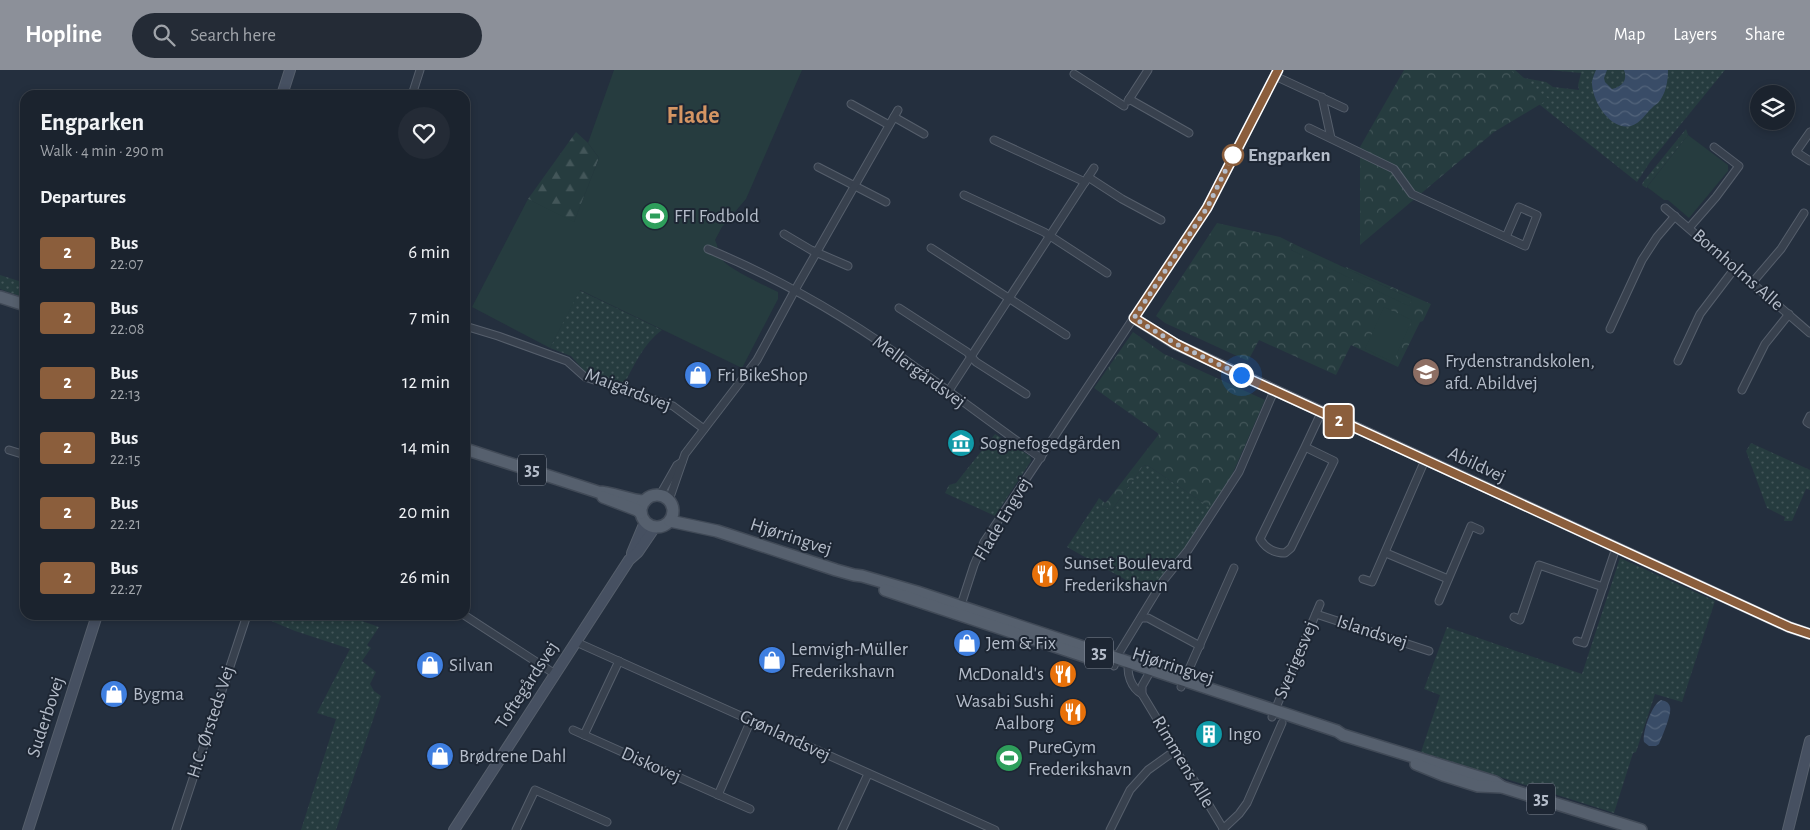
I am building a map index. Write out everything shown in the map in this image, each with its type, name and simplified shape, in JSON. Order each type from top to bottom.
[{"type":"main road","points":[[0,297],[20,303]]},
{"type":"main road","name":"35","points":[[470,451],[598,492],[605,492],[637,501],[645,501]]},
{"type":"main road","name":"35","points":[[598,492],[603,496],[637,510],[647,521]]},
{"type":"main road","points":[[649,497],[667,501],[670,521],[663,526],[647,521],[645,501],[649,497]]},
{"type":"main road","name":"Hjørringvej","points":[[667,501],[679,514],[717,531]]},
{"type":"main road","name":"Hjørringvej","points":[[670,521],[717,531],[854,576],[862,576],[960,611],[1277,717],[1337,731],[1343,735],[1392,751],[1421,767],[1443,775],[1478,786],[1502,787],[1579,812],[1600,824],[1617,830]]},
{"type":"main road","name":"Hjørringvej","points":[[1579,812],[1588,812],[1641,830]]},
{"type":"street","points":[[284,90],[290,70]]},
{"type":"street","points":[[414,90],[420,70]]},
{"type":"street","points":[[1074,74],[1123,108],[1148,70]]},
{"type":"street","points":[[1276,73],[1344,108]]},
{"type":"street","name":"Flade Engvej","points":[[960,611],[974,565],[984,542],[1207,208],[1276,73]]},
{"type":"street","points":[[1322,97],[1331,138]]},
{"type":"street","points":[[1129,99],[1189,133]]},
{"type":"street","points":[[851,104],[889,125]]},
{"type":"street","points":[[667,501],[682,462],[692,443],[757,360],[816,252],[898,110]]},
{"type":"street","points":[[894,117],[924,134]]},
{"type":"street","points":[[1309,128],[1394,169],[1412,194],[1525,246],[1537,215],[1519,207],[1506,237]]},
{"type":"street","points":[[1810,132],[1796,152],[1810,161]]},
{"type":"street","points":[[994,140],[1087,179],[1161,220]]},
{"type":"street","points":[[1689,228],[1739,166],[1714,147]]},
{"type":"street","points":[[818,167],[886,202]]},
{"type":"street","points":[[948,392],[1094,168]]},
{"type":"street","points":[[964,195],[1050,236],[1107,273]]},
{"type":"street","name":"Bornholms Alle","points":[[1665,208],[1810,332]]},
{"type":"street","points":[[1752,283],[1780,249],[1804,213]]},
{"type":"street","points":[[1610,329],[1642,260],[1657,237],[1675,216]]},
{"type":"street","points":[[784,234],[816,252],[848,266]]},
{"type":"street","name":"Mellergårdsvej","points":[[708,248],[752,267],[795,290],[879,342],[1041,458]]},
{"type":"street","points":[[931,248],[1066,335]]},
{"type":"street","points":[[1678,361],[1700,314],[1735,268]]},
{"type":"street","points":[[899,308],[971,356],[976,362],[1026,394]]},
{"type":"street","points":[[1742,390],[1764,344],[1788,314]]},
{"type":"street","name":"Abildvej","points":[[1134,318],[1176,344],[1274,391],[1789,627],[1810,634]]},
{"type":"street","name":"Maigårdsvej","points":[[470,328],[567,361],[585,378],[673,406],[704,429]]},
{"type":"street","points":[[1115,662],[1163,581],[1188,550],[1239,472],[1274,391]]},
{"type":"street","points":[[1305,447],[1334,461],[1290,548],[1285,553],[1273,552],[1264,546],[1260,539],[1305,447],[1322,413]]},
{"type":"street","points":[[1810,416],[1807,422],[1810,424]]},
{"type":"street","points":[[10,450],[20,453]]},
{"type":"street","points":[[1363,579],[1372,582],[1425,460]]},
{"type":"street","name":"Toftegårdsvej","points":[[454,830],[630,560],[647,521]]},
{"type":"street","points":[[1439,600],[1471,526],[1480,530]]},
{"type":"street","points":[[1577,641],[1584,643],[1616,548]]},
{"type":"street","points":[[1386,553],[1448,579]]},
{"type":"street","points":[[1514,617],[1520,620],[1539,565],[1603,586]]},
{"type":"street","points":[[1183,684],[1234,568]]},
{"type":"street","name":"Sverigesvej","points":[[1223,829],[1239,814],[1247,803],[1320,604]]},
{"type":"street","name":"Islandsvej","points":[[1316,614],[1429,651]]},
{"type":"street","points":[[1141,618],[1148,618],[1200,646]]},
{"type":"street","points":[[470,619],[555,674]]},
{"type":"street","name":"Suderbovej","points":[[28,830],[95,620]]},
{"type":"street","name":"H.C. Ørsteds Vej","points":[[176,830],[244,620]]},
{"type":"street","name":"Grønlandsvej","points":[[576,642],[985,828],[995,830]]},
{"type":"street","points":[[584,735],[619,661]]},
{"type":"street","name":"Rimmens Alle","points":[[1128,666],[1128,676],[1138,692],[1142,694],[1223,829]]},
{"type":"street","points":[[1142,694],[1142,686],[1150,673]]},
{"type":"street","points":[[718,794],[750,720]]},
{"type":"street","name":"Diskovej","points":[[573,730],[750,809]]},
{"type":"street","points":[[1787,829],[1805,776],[1810,741]]},
{"type":"street","points":[[1110,830],[1130,790],[1148,770],[1176,750]]},
{"type":"street","points":[[842,830],[868,774]]},
{"type":"street","points":[[516,830],[535,790],[607,822]]},
{"type":"green space","name":"FFI Fodbold","points":[[614,70],[802,70],[746,199],[722,227],[715,240],[720,256],[730,267],[778,292],[778,299],[742,368],[580,290],[550,348],[472,307],[528,199],[574,222],[599,158],[588,143]]},
{"type":"green space","name":"Engparken","points":[[1404,70],[1510,70],[1549,99],[1494,132],[1360,245],[1360,147]]},
{"type":"green space","points":[[1496,70],[1515,70],[1524,78],[1546,82],[1553,87],[1579,90],[1578,85],[1581,73],[1549,70],[1725,70],[1650,162],[1637,182]]},
{"type":"green space","points":[[1686,129],[1688,135],[1646,188],[1642,185],[1643,182]]},
{"type":"green space","points":[[576,132],[588,143],[599,158],[574,223],[528,199]]},
{"type":"green space","points":[[1688,135],[1728,165],[1728,171],[1689,218],[1668,200],[1664,200],[1647,187]]},
{"type":"green space","points":[[1217,223],[1280,237],[1294,244],[1291,250],[1412,299],[1346,267],[1431,304],[1398,367],[1351,345],[1336,375],[1259,340],[1248,361],[1165,323],[1156,316]]},
{"type":"green space","points":[[1294,244],[1412,299],[1409,306],[1291,250]]},
{"type":"green space","points":[[0,275],[20,281],[20,296],[0,289]]},
{"type":"green space","points":[[579,290],[662,330],[644,349],[623,386],[585,372],[571,356],[550,348]]},
{"type":"green space","points":[[1384,307],[1412,320],[1393,362],[1365,349]]},
{"type":"green space","points":[[1133,332],[1164,354],[1265,400],[1232,475],[1211,508],[1147,465],[1143,466],[1112,510],[1096,503],[1099,498],[1105,503],[1108,500],[1159,434],[1094,388]]},
{"type":"green space","points":[[995,434],[1030,456],[1031,461],[995,516],[945,493],[949,485],[956,483]]},
{"type":"green space","points":[[1751,443],[1810,470],[1810,490],[1806,489],[1792,521],[1784,521],[1785,517],[1767,508],[1746,451]]},
{"type":"green space","points":[[1147,465],[1211,508],[1185,548],[1151,594],[1067,547],[1096,503],[1112,510],[1143,466]]},
{"type":"green space","points":[[1620,558],[1715,601],[1682,702],[1655,694],[1636,752],[1633,753],[1614,813],[1421,752],[1440,695],[1424,689],[1447,627],[1582,674]]},
{"type":"green space","points":[[269,620],[359,620],[379,627],[367,645],[371,648],[362,661],[376,672],[370,684],[374,691],[381,696],[336,830],[301,830],[336,719],[317,713],[350,649],[295,631]]},
{"type":"water","points":[[1596,70],[1607,70],[1604,78],[1605,82],[1612,89],[1619,87],[1625,80],[1624,70],[1668,70],[1665,92],[1658,103],[1638,123],[1631,126],[1616,124],[1603,112],[1595,97],[1592,81]]},
{"type":"water","points":[[1661,700],[1669,704],[1670,715],[1659,744],[1649,746],[1644,742],[1646,725],[1654,707]]},
{"type":"bus line","name":"2","points":[[1278,70],[1207,208],[1134,318],[1176,344],[1290,398],[1789,627],[1810,634]]},
{"type":"place","name":"Engparken","points":[[1233,155]]},
{"type":"place","name":"FFI Fodbold","points":[[655,216]]},
{"type":"place","name":"Frydenstrandskolen, afd. Abildvej","points":[[1426,372]]},
{"type":"place","name":"Fri BikeShop","points":[[698,375]]},
{"type":"place","name":"Sognefogedgården","points":[[961,443]]},
{"type":"place","name":"Sunset Boulevard Frederikshavn","points":[[1045,574]]},
{"type":"place","name":"Jem & Fix","points":[[967,643]]},
{"type":"place","name":"Lemvigh-Müller Frederikshavn","points":[[772,660]]},
{"type":"place","name":"Silvan","points":[[430,665]]},
{"type":"place","name":"McDonald's","points":[[1063,674]]},
{"type":"place","name":"Bygma","points":[[114,694]]},
{"type":"place","name":"Wasabi Sushi Aalborg","points":[[1073,712]]},
{"type":"place","name":"Ingo","points":[[1209,734]]},
{"type":"place","name":"Brødrene Dahl","points":[[440,756]]},
{"type":"place","name":"PureGym Frederikshavn","points":[[1009,758]]},
{"type":"district","name":"Flade","points":[[693,116]]},
{"type":"route","points":[[1233,155],[1207,208],[1134,318],[1176,344],[1241,375]]}]
